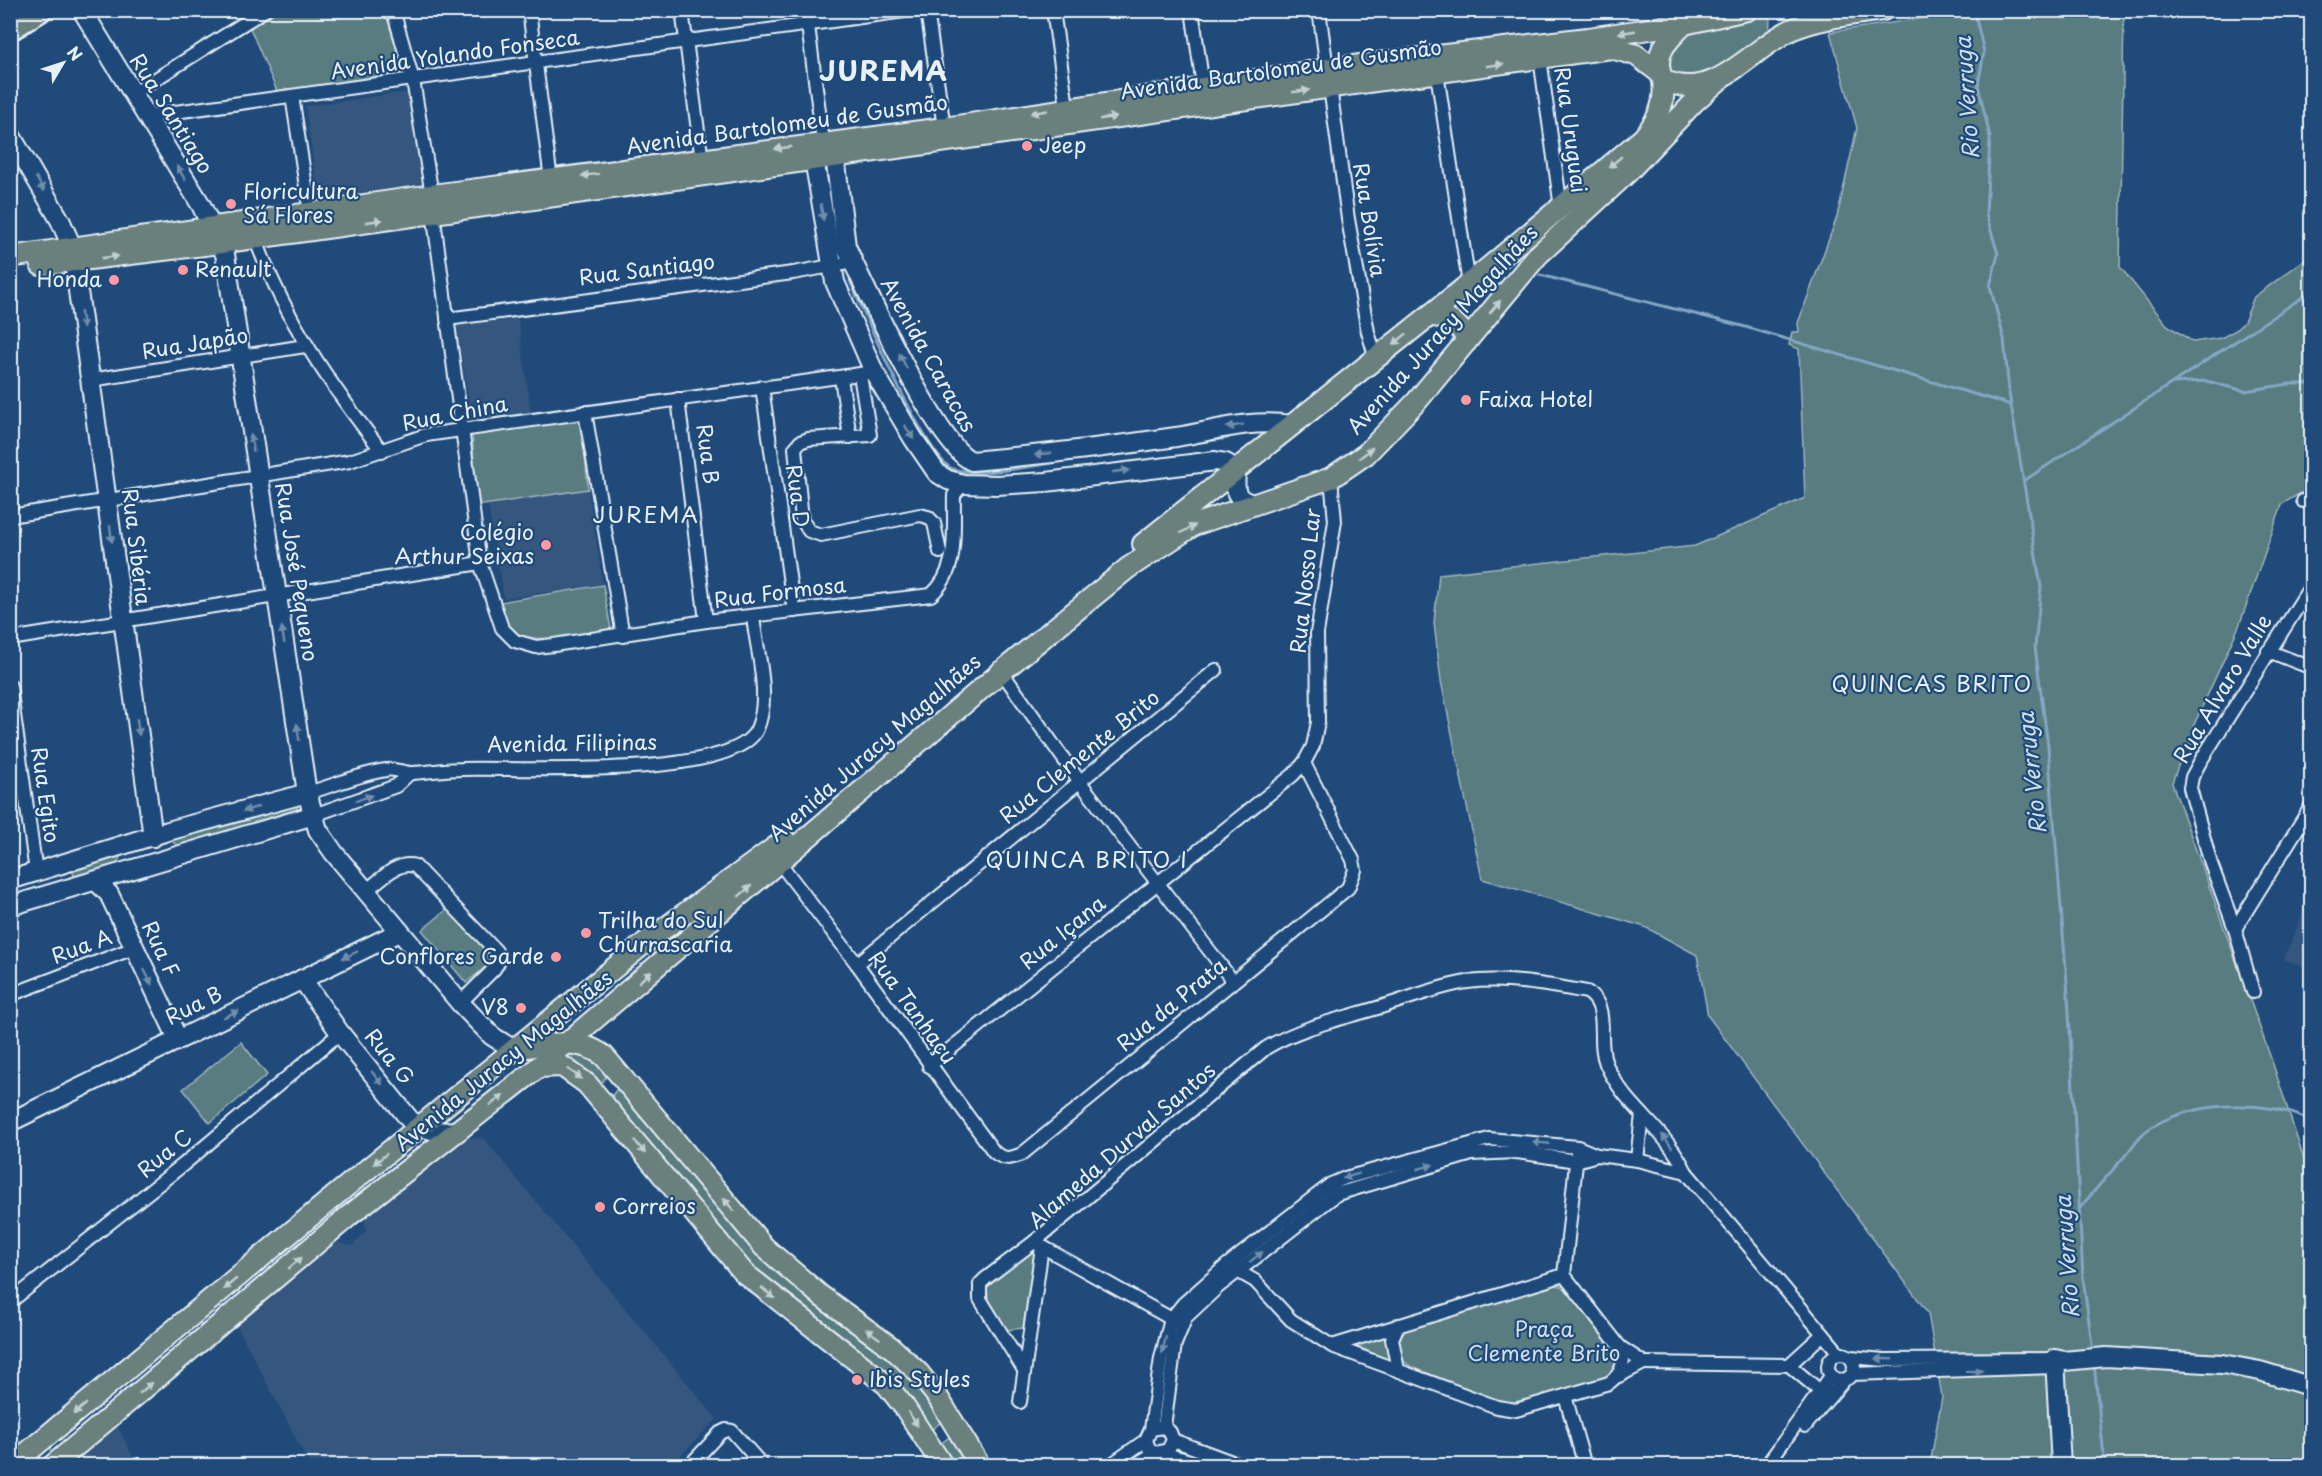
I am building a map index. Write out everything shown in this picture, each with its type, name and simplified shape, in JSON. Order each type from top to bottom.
[{"type":"highway","points":[[13,27],[40,10]]},
{"type":"main road","name":"Rua Santiago","points":[[82,10],[201,205],[215,238]]},
{"type":"main road","name":"Avenida Juracy Magalhães","points":[[13,1459],[646,942],[770,852],[999,668],[1128,568],[1162,543],[1194,525],[1331,477],[1381,440],[1537,256],[1627,173],[1695,101],[1719,80],[1772,39],[1813,21],[1883,10]]},
{"type":"main road","name":"Avenida Bartolomeu de Gusmão","points":[[215,238],[233,223],[309,213],[432,203],[824,152],[1684,24],[1736,12]]},
{"type":"main road","name":"Avenida Juracy Magalhães","points":[[52,1466],[350,1215],[538,1067],[702,930],[1163,527],[1236,472],[1469,284],[1643,138],[1661,112],[1665,93],[1658,60],[1664,44],[1684,24]]},
{"type":"main road","name":"Avenida Bartolomeu de Gusmão","points":[[10,257],[73,255],[215,238],[255,237],[551,180],[702,160],[824,152],[944,128],[1203,86],[1437,73],[1611,48],[1636,55],[1662,77]]},
{"type":"main road","points":[[1662,77],[1674,86],[1691,87],[1719,80]]},
{"type":"main road","name":"Rua Sibéria","points":[[10,134],[60,220],[73,255],[153,837]]},
{"type":"main road","points":[[824,152],[831,266],[867,373],[937,473],[948,480],[963,484],[1046,482],[1215,462],[1226,463],[1236,472],[1233,488],[1236,494],[1240,499],[1252,504]]},
{"type":"main road","name":"Avenida Caracas","points":[[824,152],[846,246],[853,262],[938,427],[957,453],[972,461],[1177,437],[1264,421],[1293,425]]},
{"type":"main road","points":[[201,205],[233,223]]},
{"type":"main road","name":"Rua José Pequeno","points":[[215,238],[225,254],[307,793],[314,815],[325,841],[399,932],[460,1003],[492,1036],[514,1050]]},
{"type":"main road","name":"Avenida Bartolomeu de Gusmão","points":[[10,269],[73,255]]},
{"type":"main road","points":[[1429,316],[1450,320],[1462,330],[1467,341]]},
{"type":"main road","name":"Avenida Filipinas","points":[[10,880],[307,793]]},
{"type":"main road","name":"Avenida Filipinas","points":[[10,906],[314,815]]},
{"type":"main road","points":[[124,924],[122,873],[139,849],[153,837],[180,854]]},
{"type":"main road","points":[[71,862],[69,873],[78,886]]},
{"type":"main road","points":[[44,870],[62,880],[59,892]]},
{"type":"main road","name":"Rua F","points":[[96,881],[109,894],[178,1039]]},
{"type":"main road","points":[[687,912],[702,930]]},
{"type":"main road","name":"Rua B","points":[[10,1122],[399,932]]},
{"type":"main road","name":"Rua G","points":[[302,979],[340,1033],[410,1120],[420,1127]]},
{"type":"main road","points":[[600,1014],[598,1034],[604,1056]]},
{"type":"main road","points":[[514,1050],[567,1042],[595,1049],[604,1056],[764,1246],[821,1296],[892,1348],[937,1396],[980,1466]]},
{"type":"main road","points":[[538,1067],[554,1064],[571,1070],[602,1102],[744,1273],[887,1385],[943,1466]]},
{"type":"main road","points":[[602,1102],[613,1083],[625,1080]]},
{"type":"main road","points":[[420,1127],[440,1132],[460,1130]]},
{"type":"main road","points":[[337,1194],[350,1202],[350,1215]]},
{"type":"main road","points":[[2061,1466],[2063,1361],[2106,1357],[2222,1364],[2260,1371],[2312,1387]]},
{"type":"main road","points":[[928,1443],[939,1431],[958,1429]]},
{"type":"street","points":[[132,94],[265,10]]},
{"type":"street","points":[[10,639],[480,563],[432,203],[412,80],[393,10]]},
{"type":"street","points":[[529,10],[534,64],[551,180]]},
{"type":"street","points":[[682,10],[702,160]]},
{"type":"street","points":[[806,10],[824,152]]},
{"type":"street","name":"Avenida Yolando Fonseca","points":[[146,116],[687,44],[912,10]]},
{"type":"street","points":[[927,10],[944,128]]},
{"type":"street","points":[[1053,10],[1067,107]]},
{"type":"street","points":[[1192,10],[1203,86]]},
{"type":"street","name":"Rua Bolívia","points":[[1319,10],[1348,219],[1368,332],[1376,358]]},
{"type":"street","name":"Rua Uruguai","points":[[1540,58],[1560,208]]},
{"type":"street","points":[[1437,73],[1469,284]]},
{"type":"street","points":[[292,96],[309,213]]},
{"type":"street","points":[[255,237],[268,275],[305,346],[382,451]]},
{"type":"street","name":"Rua Santiago","points":[[447,319],[793,273],[853,262]]},
{"type":"street","name":"Rua Japão","points":[[91,380],[305,346]]},
{"type":"street","points":[[867,373],[870,435],[808,440],[800,442],[795,447],[802,520],[809,531],[821,535],[920,515],[928,517],[934,523],[940,552]]},
{"type":"street","name":"Rua China","points":[[10,516],[350,461],[412,439],[462,429],[867,373]]},
{"type":"street","points":[[841,378],[850,437]]},
{"type":"street","name":"Rua D","points":[[762,387],[794,611]]},
{"type":"street","name":"Rua B","points":[[678,399],[706,621]]},
{"type":"street","points":[[585,412],[623,636]]},
{"type":"street","name":"Rua Nosso Lar","points":[[1304,763],[1312,746],[1318,722],[1317,633],[1335,522],[1331,477]]},
{"type":"street","name":"Rua Formosa","points":[[480,563],[502,628],[515,641],[536,647],[623,636],[706,621],[931,595],[941,587],[949,574],[953,555],[954,495],[963,484]]},
{"type":"street","name":"Rua Alvaro Valle","points":[[2253,993],[2235,929],[2211,864],[2190,783],[2268,651],[2312,584]]},
{"type":"street","name":"Avenida Filipinas","points":[[307,793],[387,769],[410,773],[461,769],[628,768],[701,758],[731,748],[747,740],[757,730],[764,706],[753,617]]},
{"type":"street","points":[[2268,651],[2312,668]]},
{"type":"street","points":[[999,668],[1080,782],[1233,980]]},
{"type":"street","name":"Rua Clemente Brito","points":[[857,964],[1216,670]]},
{"type":"street","name":"Rua Egito","points":[[10,686],[44,870]]},
{"type":"street","name":"Rua Içana","points":[[929,1066],[1293,775],[1304,763]]},
{"type":"street","name":"Rua da Prata","points":[[1022,1154],[1348,888],[1353,880],[1353,860],[1304,763]]},
{"type":"street","name":"Avenida Filipinas","points":[[314,815],[396,786],[410,773]]},
{"type":"street","points":[[2235,929],[2312,806]]},
{"type":"street","name":"Rua Tanhaçu","points":[[778,862],[857,964],[929,1066],[994,1152],[1001,1158],[1011,1159],[1022,1154]]},
{"type":"street","points":[[365,892],[393,870],[408,864],[415,866],[496,951],[498,963],[494,969],[460,1003]]},
{"type":"street","name":"Rua A","points":[[10,995],[134,948]]},
{"type":"street","name":"Alameda Durval Santos","points":[[1177,1322],[1038,1244],[1266,1048],[1295,1033],[1433,990],[1467,982],[1536,984],[1587,992],[1593,996],[1602,1013],[1601,1047],[1606,1064],[1618,1086],[1642,1114]]},
{"type":"street","name":"Rua C","points":[[10,1302],[184,1164],[340,1033]]},
{"type":"street","points":[[1637,1160],[1642,1114]]},
{"type":"street","points":[[1642,1114],[1661,1132],[1686,1172],[1823,1334],[1855,1365],[1848,1377],[1825,1400],[1776,1466]]},
{"type":"street","points":[[1208,1466],[1159,1453],[1149,1448],[1154,1432],[1161,1358],[1177,1322],[1232,1268],[1331,1184],[1345,1178],[1489,1139],[1578,1147],[1597,1155],[1637,1160],[1686,1172]]},
{"type":"street","points":[[1578,1147],[1564,1275],[1620,1347],[1624,1358],[1619,1376]]},
{"type":"street","points":[[1232,1268],[1323,1203],[1350,1189],[1472,1154],[1517,1152],[1576,1161],[1597,1155]]},
{"type":"street","points":[[1024,1370],[980,1299],[978,1292],[985,1279],[1038,1244]]},
{"type":"street","points":[[1020,1402],[1038,1244]]},
{"type":"street","points":[[1232,1268],[1255,1281],[1291,1320],[1332,1346],[1497,1407],[1516,1410],[1609,1383],[1644,1363],[1789,1365],[1820,1391]]},
{"type":"street","points":[[1332,1346],[1564,1275]]},
{"type":"street","points":[[1398,1325],[1392,1339],[1398,1370]]},
{"type":"street","points":[[1789,1365],[1823,1334]]},
{"type":"street","points":[[1620,1347],[1644,1363]]},
{"type":"street","points":[[1766,1466],[1831,1376],[1828,1362],[1832,1356],[1906,1360],[2063,1361]]},
{"type":"street","points":[[1831,1376],[1848,1377],[2063,1361]]},
{"type":"street","points":[[1565,1396],[1585,1466]]},
{"type":"street","points":[[690,1466],[720,1433],[732,1431],[763,1466]]},
{"type":"street","points":[[1109,1466],[1154,1432],[1170,1432],[1173,1440],[1171,1446],[1133,1466]]},
{"type":"street","points":[[1173,1440],[1243,1466]]},
{"type":"shaded area","points":[[407,92],[422,185],[319,198],[305,106]]},
{"type":"shaded area","points":[[518,318],[531,412],[472,420],[456,326]]},
{"type":"shaded area","name":"Colégio Arthur Seixas","points":[[588,489],[603,585],[504,598],[488,505]]},
{"type":"shaded area","points":[[2311,892],[2312,970],[2284,959]]},
{"type":"shaded area","points":[[463,1137],[484,1139],[717,1419],[671,1465],[310,1465],[236,1324],[336,1242],[352,1246],[366,1231],[364,1217]]},
{"type":"shaded area","points":[[116,1423],[137,1465],[64,1466]]},
{"type":"green space","points":[[277,11],[385,11],[405,75],[277,91],[250,28]]},
{"type":"green space","points":[[1972,11],[2124,11],[2120,267],[2167,325],[2193,342],[2221,338],[2236,330],[2244,322],[2254,297],[2311,255],[2311,487],[2282,504],[2239,626],[2193,727],[2206,733],[2202,745],[2186,744],[2172,783],[2273,1064],[2311,1181],[2311,1465],[1930,1465],[1942,1397],[1928,1313],[1708,1016],[1697,955],[1645,927],[1482,879],[1441,681],[1434,623],[1439,574],[1695,546],[1805,498],[1799,349],[1789,345],[1792,332],[1799,332],[1798,323],[1837,217],[1857,128],[1830,32]]},
{"type":"green space","points":[[1762,13],[1770,19],[1769,35],[1705,78],[1668,75],[1667,50],[1676,41],[1710,24]]},
{"type":"green space","points":[[582,419],[588,489],[477,506],[472,434]]},
{"type":"green space","points":[[603,585],[611,629],[553,638],[538,638],[524,636],[512,630],[504,621],[500,602]]},
{"type":"green space","points":[[293,804],[297,807],[296,811],[180,848],[168,838]]},
{"type":"green space","points":[[122,852],[115,870],[76,881],[71,867]]},
{"type":"green space","points":[[450,907],[494,960],[466,983],[422,930]]},
{"type":"green space","points":[[241,1042],[267,1075],[210,1123],[183,1089]]},
{"type":"green space","points":[[563,1051],[587,1054],[603,1060],[608,1074],[601,1084],[581,1067],[556,1058]]},
{"type":"green space","points":[[619,1086],[722,1200],[897,1358],[949,1421],[940,1423],[930,1431],[753,1270],[614,1102],[611,1097]]},
{"type":"green space","points":[[1031,1251],[1035,1254],[1023,1328],[1006,1330],[988,1298],[987,1287]]},
{"type":"green space","name":"Praça Clemente Brito","points":[[1557,1285],[1568,1288],[1619,1350],[1620,1362],[1608,1377],[1507,1404],[1412,1367],[1398,1357],[1398,1338],[1406,1329]]},
{"type":"green space","points":[[1390,1332],[1387,1346],[1391,1358],[1386,1359],[1354,1345]]},
{"type":"green space","points":[[951,1436],[977,1465],[952,1465],[940,1444]]},
{"type":"waterway","name":"Rio Verruga","points":[[1975,14],[1984,52],[1978,85],[1990,137],[1986,214],[1998,254],[1990,286],[2004,339],[2009,393],[2041,587],[2035,647],[2048,746],[2068,995],[2083,1278],[2093,1352]]},
{"type":"waterway","points":[[1540,275],[1742,326],[2011,405]]},
{"type":"waterway","points":[[850,281],[913,414],[928,441],[942,460],[953,469],[995,471],[1072,460]]},
{"type":"waterway","points":[[2025,480],[2312,291]]},
{"type":"waterway","points":[[2174,383],[2206,381],[2245,391],[2289,384],[2312,384]]},
{"type":"waterway","points":[[1162,448],[1228,438]]},
{"type":"waterway","points":[[2079,1209],[2142,1134],[2161,1122],[2181,1114],[2227,1106],[2250,1106],[2294,1114],[2312,1122]]},
{"type":"waterway","name":"Rio Verruga","points":[[2094,1364],[2105,1466]]},
{"type":"place","name":"Jeep","points":[[1027,146]]},
{"type":"place","name":"Floricultura Sá Flores","points":[[231,204]]},
{"type":"place","name":"Renault","points":[[183,270]]},
{"type":"place","name":"Honda","points":[[114,280]]},
{"type":"place","name":"Faixa Hotel","points":[[1466,400]]},
{"type":"place","name":"Colégio Arthur Seixas","points":[[546,545]]},
{"type":"place","name":"Trilha do Sul Churrascaria","points":[[586,933]]},
{"type":"place","name":"Conflores Garde","points":[[556,957]]},
{"type":"place","name":"V8","points":[[521,1008]]},
{"type":"place","name":"Correios","points":[[600,1207]]},
{"type":"place","name":"Ibis Styles","points":[[857,1380]]},
{"type":"district","name":"JUREMA","points":[[884,72]]},
{"type":"district","name":"JUREMA","points":[[646,515]]},
{"type":"district","name":"QUINCAS BRITO","points":[[1932,684]]},
{"type":"district","name":"QUINCA BRITO I","points":[[1087,860]]}]
